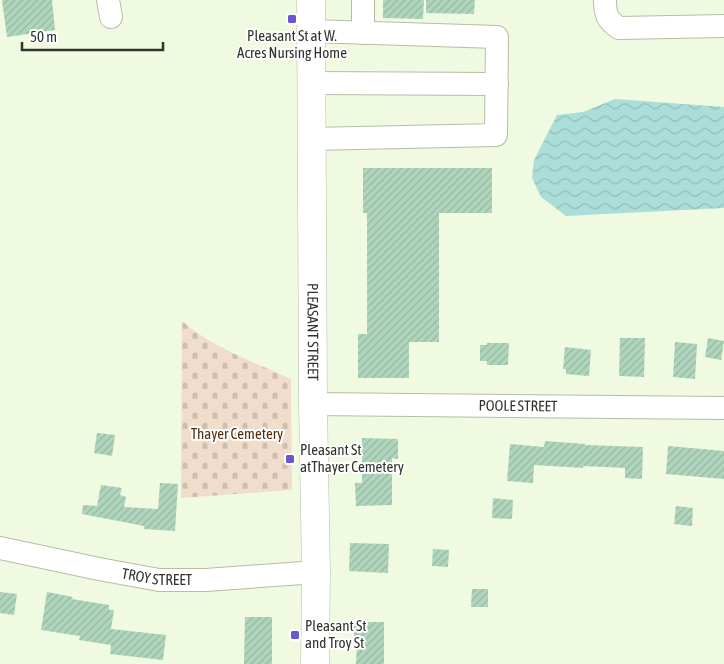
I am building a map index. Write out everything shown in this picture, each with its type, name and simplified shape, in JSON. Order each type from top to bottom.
[{"type":"main road","name":"PLEASANT STREET","points":[[311,0],[313,404],[316,572],[315,664]]},
{"type":"street","points":[[363,33],[364,0]]},
{"type":"street","points":[[605,0],[605,14],[610,22],[619,28],[724,26]]},
{"type":"street","points":[[311,31],[497,37],[496,135],[312,140]]},
{"type":"street","points":[[311,83],[497,84]]},
{"type":"street","name":"POOLE STREET","points":[[313,404],[492,404],[724,408]]},
{"type":"street","name":"TROY STREET","points":[[0,548],[160,580],[206,580],[316,572]]},
{"type":"green space","name":"Thayer Cemetery","points":[[182,321],[220,347],[291,379],[292,490],[181,498]]},
{"type":"water","points":[[615,99],[724,107],[724,208],[566,216],[541,197],[532,178],[534,160],[557,115],[583,112]]},
{"type":"building","points":[[2,0],[52,0],[55,30],[7,37]]},
{"type":"building","points":[[383,0],[424,0],[423,19],[383,18]]},
{"type":"building","points":[[426,0],[475,0],[474,14],[426,13]]},
{"type":"building","points":[[363,168],[492,168],[492,213],[439,213],[439,342],[409,342],[409,378],[358,378],[358,334],[367,334],[367,213],[363,213]]},
{"type":"building","points":[[620,338],[645,338],[644,377],[619,376]]},
{"type":"building","points":[[708,338],[724,341],[721,360],[705,357]]},
{"type":"building","points":[[675,342],[697,344],[695,379],[673,377]]},
{"type":"building","points":[[487,343],[509,343],[508,365],[487,365],[487,361],[480,361],[480,345],[487,345]]},
{"type":"building","points":[[565,347],[591,350],[589,376],[566,374],[566,369],[563,369]]},
{"type":"building","points":[[97,433],[115,435],[112,456],[94,453]]},
{"type":"building","points":[[362,438],[398,439],[398,459],[392,458],[392,505],[356,506],[355,483],[362,483]]},
{"type":"building","points":[[545,441],[585,445],[643,447],[642,479],[625,478],[625,468],[534,465],[533,483],[507,481],[510,444],[544,447]]},
{"type":"building","points":[[668,446],[724,451],[724,479],[666,474]]},
{"type":"building","points":[[160,483],[178,484],[175,531],[144,529],[144,526],[82,514],[83,505],[97,506],[101,485],[122,488],[120,495],[126,497],[124,507],[158,509]]},
{"type":"building","points":[[493,498],[513,500],[512,519],[492,518]]},
{"type":"building","points":[[676,506],[693,508],[692,526],[674,524]]},
{"type":"building","points":[[350,543],[389,544],[388,573],[349,571]]},
{"type":"building","points":[[433,549],[449,550],[448,567],[432,566]]},
{"type":"building","points":[[472,589],[488,589],[488,607],[471,607]]},
{"type":"building","points":[[0,592],[17,594],[14,615],[0,613]]},
{"type":"building","points":[[47,592],[73,597],[72,599],[109,605],[109,610],[114,610],[111,629],[166,635],[163,660],[110,654],[111,645],[79,640],[80,636],[41,630]]},
{"type":"building","points":[[245,617],[272,617],[272,664],[244,664]]},
{"type":"building","points":[[354,622],[384,622],[384,664],[356,664],[357,641],[354,641]]},
{"type":"place","name":"Pleasant St at W. Acres Nursing Home","points":[[292,19]]},
{"type":"place","name":"Pleasant St atThayer Cemetery","points":[[290,459]]},
{"type":"place","name":"Pleasant St and Troy St","points":[[295,635]]}]
